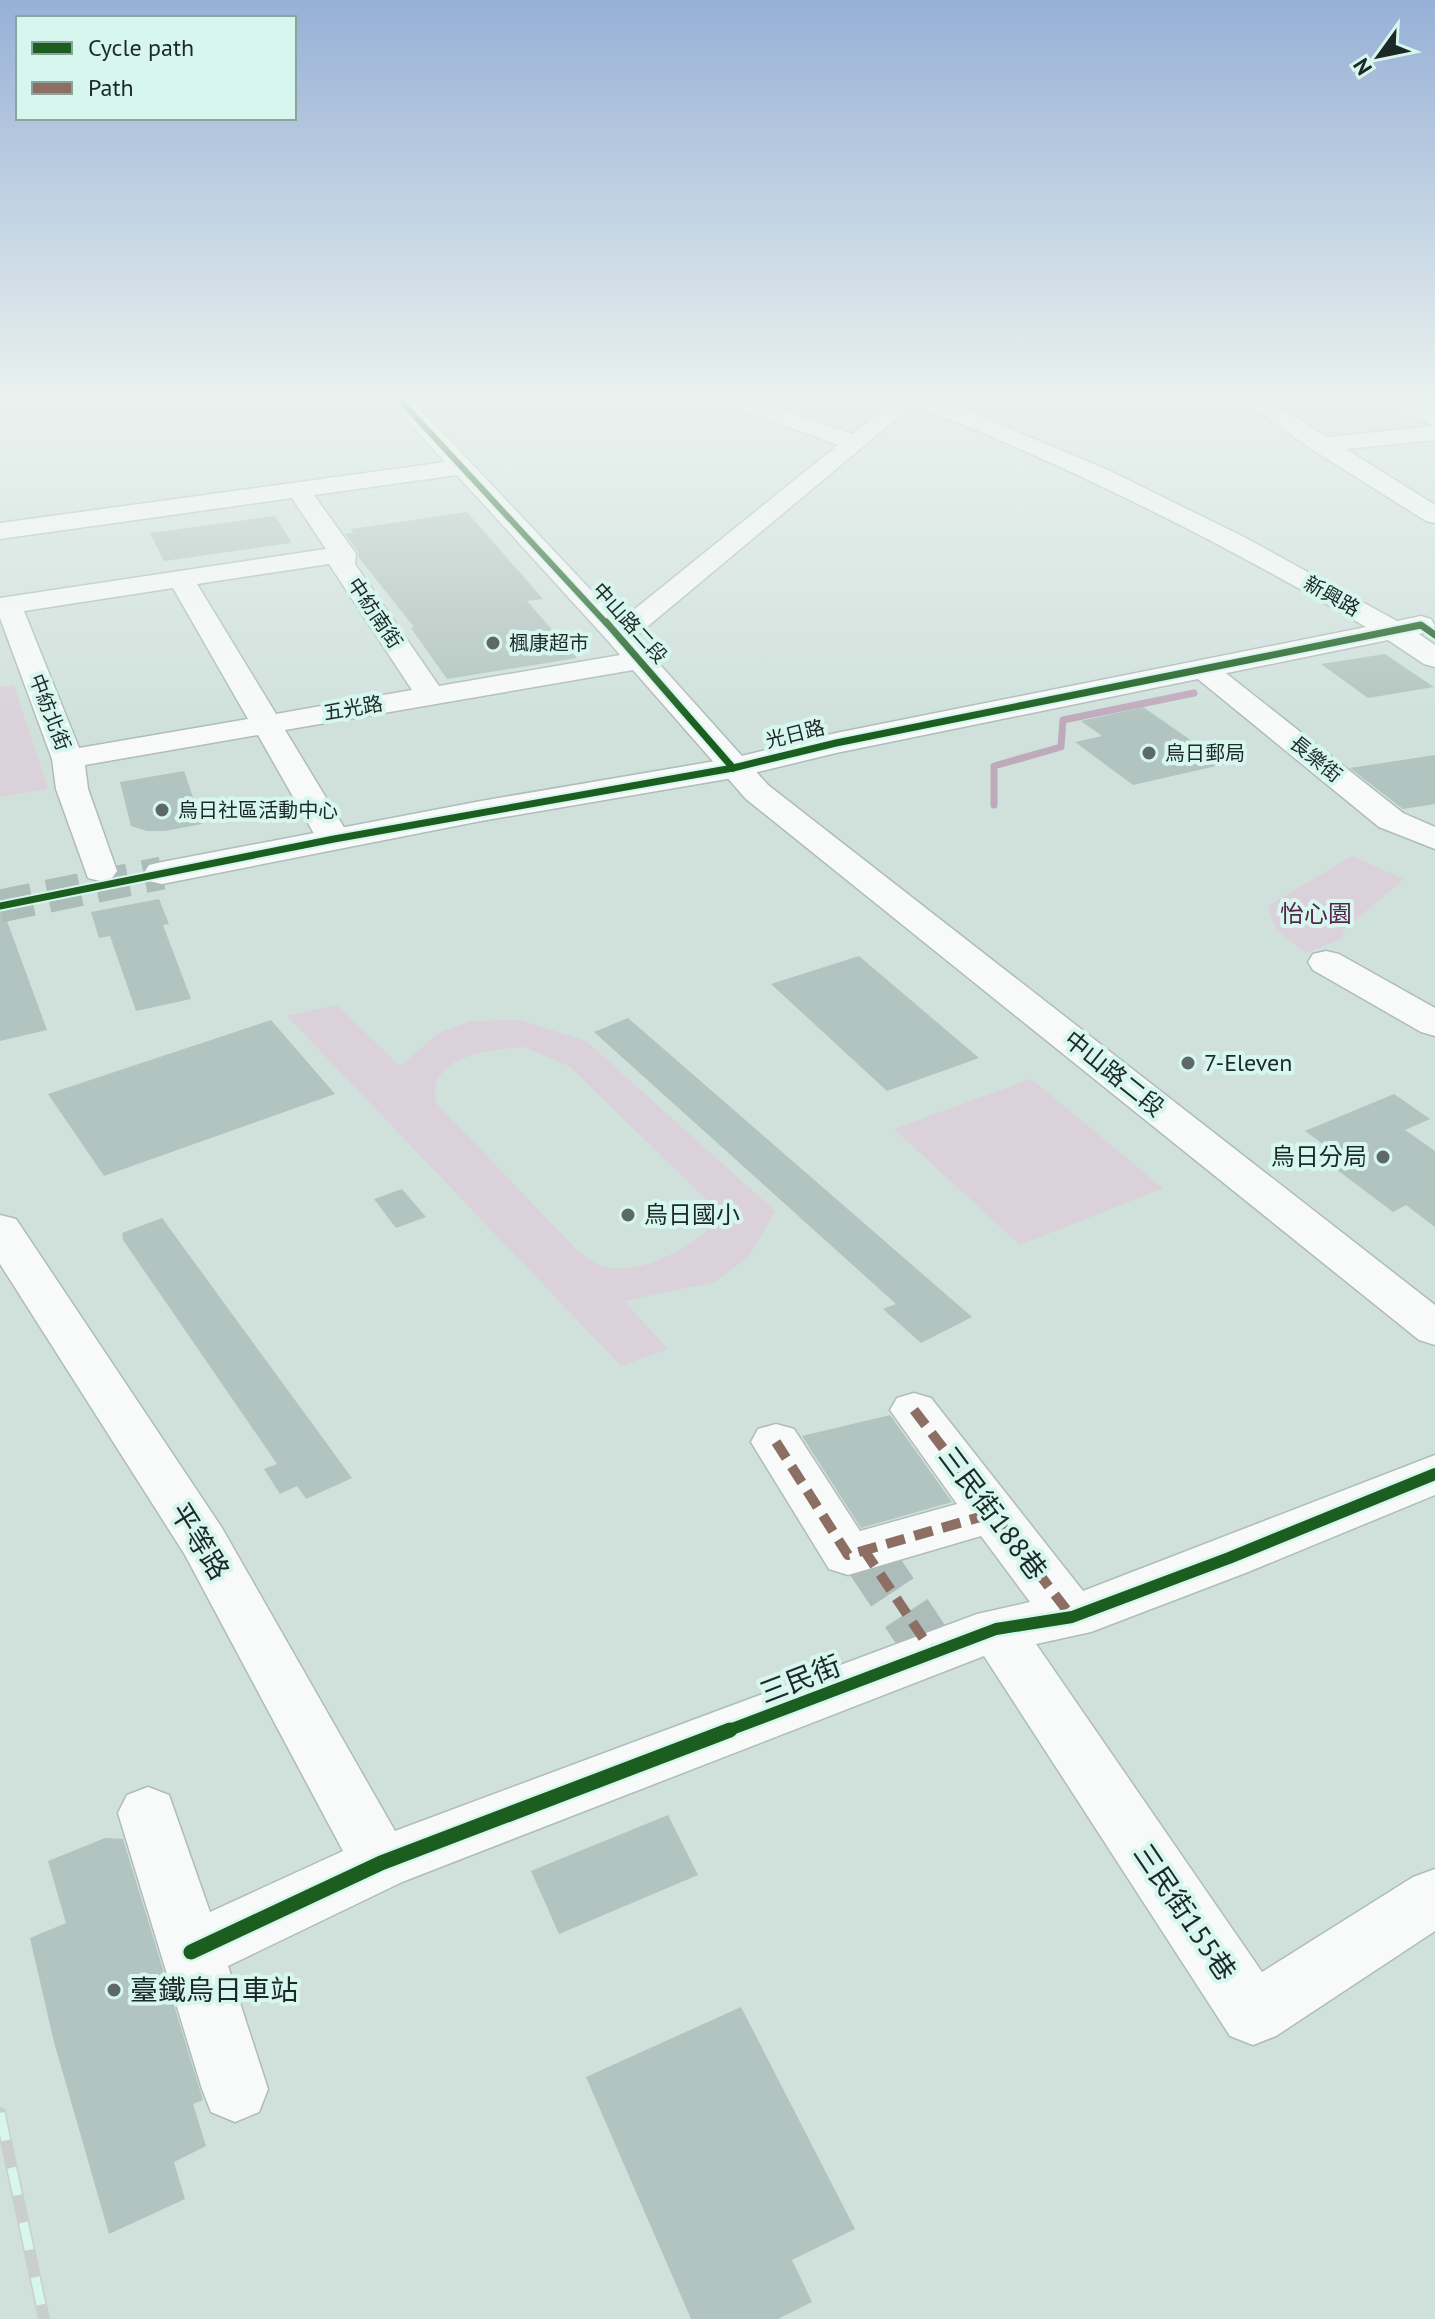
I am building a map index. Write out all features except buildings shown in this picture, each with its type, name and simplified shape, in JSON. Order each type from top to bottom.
[{"type":"main road","name":"新興路","points":[[1164,507],[1422,628]]},
{"type":"main road","name":"新興路","points":[[1198,507],[1422,628],[1435,658]]},
{"type":"main road","name":"光日路","points":[[162,873],[733,768],[836,743],[1422,628]]},
{"type":"street","points":[[0,531],[173,507]]},
{"type":"street","name":"中紡南街","points":[[311,507],[343,554],[342,564],[430,695]]},
{"type":"street","name":"中山路二段","points":[[500,507],[757,792],[1435,1329]]},
{"type":"street","points":[[619,636],[776,507]]},
{"type":"street","points":[[0,606],[343,554]]},
{"type":"street","points":[[180,577],[334,839]]},
{"type":"street","name":"中紡北街","points":[[0,606],[12,613],[68,759],[72,789],[100,871]]},
{"type":"street","name":"五光路","points":[[68,759],[639,660]]},
{"type":"street","name":"長樂街","points":[[1203,669],[1391,820],[1435,839]]},
{"type":"street","points":[[1326,962],[1435,1024]]},
{"type":"street","name":"平等路","points":[[0,1229],[204,1542],[381,1863]]},
{"type":"street","name":"三民街188巷","points":[[914,1410],[1072,1617]]},
{"type":"street","points":[[776,1442],[848,1555],[994,1513]]},
{"type":"street","name":"三民街","points":[[191,1952],[381,1863],[996,1629],[1072,1617],[1229,1558],[1435,1474]]},
{"type":"street","name":"三民街155巷","points":[[996,1629],[1253,2014],[1435,1897]]},
{"type":"street","points":[[148,1813],[235,2089]]},
{"type":"green space","points":[[14,685],[48,789],[0,797],[0,687]]},
{"type":"green space","name":"怡心園","points":[[1352,856],[1404,879],[1345,929],[1341,939],[1306,953],[1276,930],[1268,906]]},
{"type":"green space","points":[[337,1005],[400,1066],[439,1033],[470,1021],[520,1020],[586,1041],[775,1211],[749,1256],[715,1282],[624,1301],[668,1349],[621,1366],[287,1016]],"holes":[[[524,1047],[569,1066],[710,1203],[706,1232],[696,1240],[671,1255],[643,1265],[615,1268],[595,1263],[576,1249],[437,1104],[435,1088],[440,1076],[449,1066],[478,1054]]]},
{"type":"green space","points":[[1031,1079],[1163,1188],[1020,1245],[894,1129]]},
{"type":"waterway","points":[[994,805],[994,766],[1061,747],[1063,720],[1194,693]]},
{"type":"tunnel","points":[[0,906],[162,873]]},
{"type":"tunnel","points":[[864,1550],[933,1653]]},
{"type":"railway","points":[[0,2113],[44,2319]]},
{"type":"marked path","points":[[914,1410],[1072,1617]]},
{"type":"marked path","points":[[776,1442],[848,1555],[994,1513]]},
{"type":"marked path","points":[[864,1550],[933,1653]]},
{"type":"cycle path","points":[[499,507],[619,636],[733,768]]},
{"type":"cycle path","points":[[0,906],[334,839],[733,768],[836,743],[1421,625],[1435,635]]},
{"type":"cycle path","points":[[191,1952],[381,1863],[996,1629],[1072,1617],[1229,1558],[1435,1474]]},
{"type":"place","name":"楓康超市","points":[[493,643]]},
{"type":"place","name":"烏日郵局","points":[[1149,753]]},
{"type":"place","name":"烏日社區活動中心","points":[[162,810]]},
{"type":"place","name":"7-Eleven","points":[[1188,1063]]},
{"type":"place","name":"烏日分局","points":[[1383,1157]]},
{"type":"place","name":"烏日國小","points":[[628,1215]]},
{"type":"place","name":"臺鐵烏日車站","points":[[114,1990]]}]
